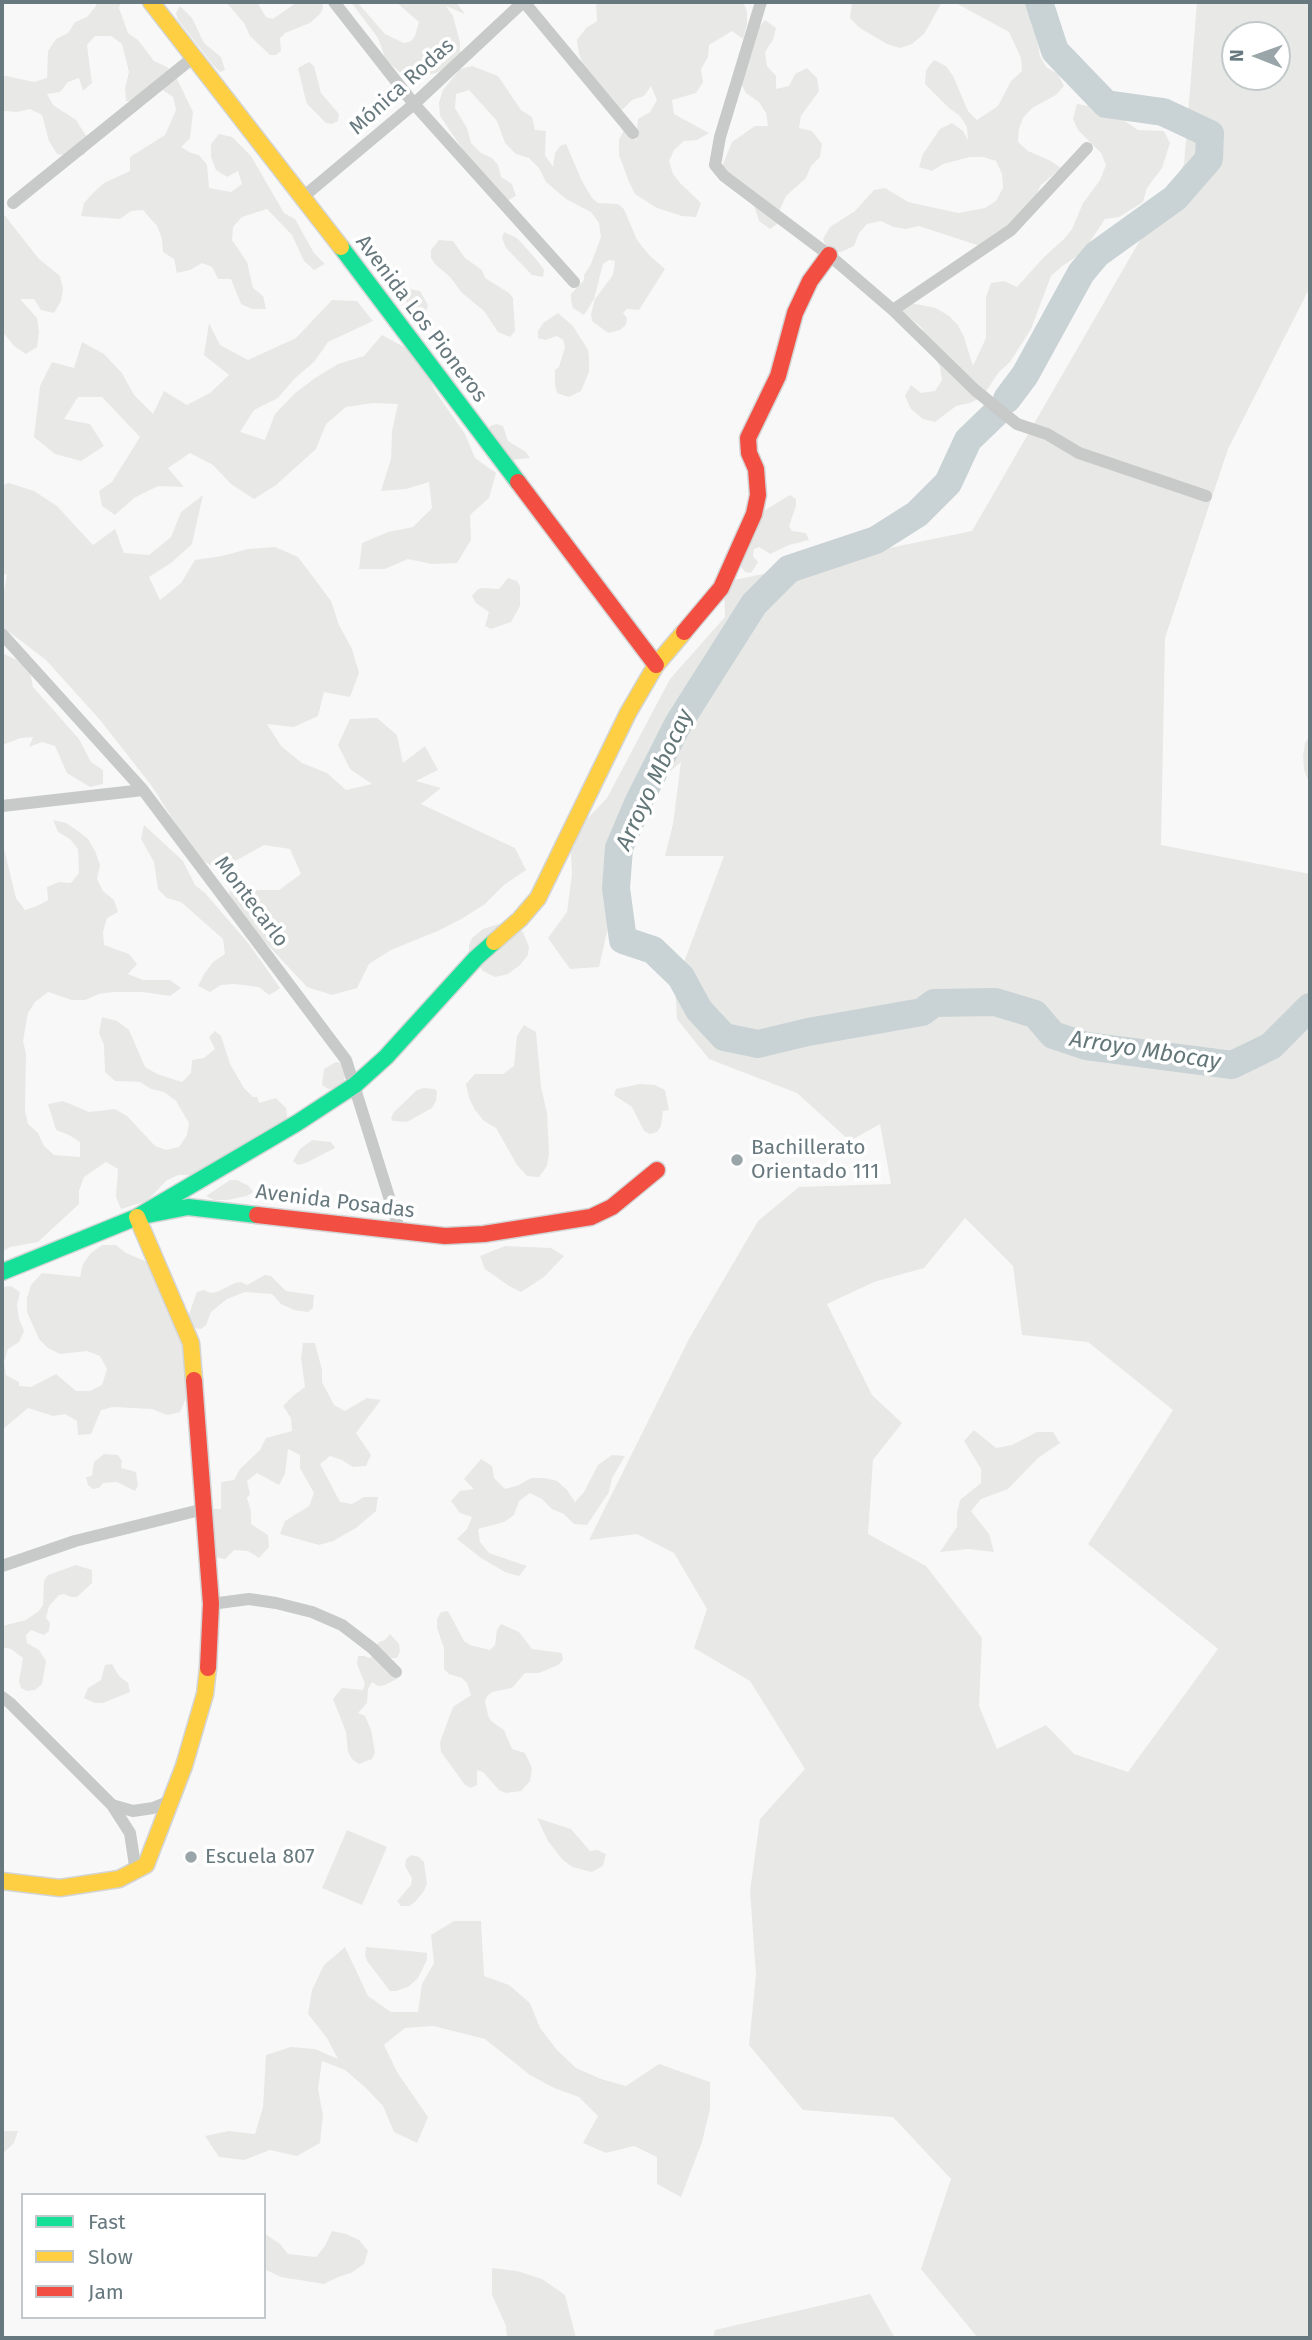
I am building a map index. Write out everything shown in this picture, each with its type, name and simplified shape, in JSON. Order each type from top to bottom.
[{"type":"street","name":"Avenida Los Pioneros","points":[[151,2],[303,197],[656,665]]},
{"type":"street","points":[[334,2],[414,104],[574,282]]},
{"type":"street","points":[[524,2],[633,133]]},
{"type":"street","name":"Mónica Rodas","points":[[303,197],[414,104],[524,2]]},
{"type":"street","points":[[761,2],[720,137],[715,164],[724,176],[829,255],[894,310],[975,390],[1017,424],[1046,434],[1080,453],[1206,496]]},
{"type":"street","points":[[13,203],[195,56]]},
{"type":"street","points":[[894,310],[1012,230],[1087,148]]},
{"type":"street","points":[[2,1881],[60,1888],[119,1879],[146,1865],[184,1766],[205,1694],[210,1652],[211,1604],[191,1343],[137,1217],[297,1123],[355,1084],[386,1057],[476,958],[520,919],[538,898],[628,713],[656,665],[721,588],[754,514],[758,495],[756,469],[749,453],[748,438],[778,376],[794,313],[810,281],[829,255]]},
{"type":"street","name":"Montecarlo","points":[[2,634],[142,790],[346,1060],[400,1232]]},
{"type":"street","points":[[2,806],[142,790]]},
{"type":"street","name":"Avenida Posadas","points":[[2,1272],[137,1217],[188,1207],[444,1236],[484,1234],[569,1223],[612,1208],[657,1170]]},
{"type":"street","points":[[2,1566],[75,1541],[204,1509]]},
{"type":"street","points":[[211,1604],[249,1599],[312,1612],[342,1625],[372,1648],[396,1672]]},
{"type":"street","points":[[2,1697],[112,1805],[130,1833],[136,1872]]},
{"type":"street","points":[[112,1805],[133,1811],[153,1808],[170,1801]]},
{"type":"shaded area","points":[[96,2],[121,2],[119,8],[128,33],[138,40],[154,61],[167,67],[176,77],[193,112],[190,138],[181,147],[199,155],[207,165],[209,188],[231,192],[242,184],[238,171],[227,177],[216,170],[211,157],[211,144],[219,134],[232,137],[251,156],[284,213],[295,219],[314,253],[325,264],[314,270],[304,261],[292,235],[267,209],[242,217],[233,227],[232,240],[247,262],[253,288],[263,296],[266,309],[252,309],[241,304],[231,279],[218,279],[212,267],[202,263],[177,273],[174,259],[163,252],[157,226],[143,210],[131,211],[120,219],[81,216],[84,203],[93,193],[104,183],[130,171],[130,157],[165,135],[176,110],[173,97],[161,89],[139,102],[126,101],[125,88],[129,72],[122,44],[111,36],[95,36],[87,45],[92,83],[83,91],[79,78],[68,82],[60,92],[47,94],[53,105],[76,120],[90,142],[84,155],[57,154],[49,141],[42,115],[30,109],[3,111],[2,75],[34,82],[47,78],[48,51],[56,39],[68,33],[75,22],[87,17]]},
{"type":"shaded area","points":[[226,2],[257,2],[266,17],[273,19],[297,2],[322,2],[323,8],[310,23],[285,33],[280,38],[281,51],[270,55],[250,36],[244,23]]},
{"type":"shaded area","points":[[351,2],[357,2],[385,34],[404,43],[415,36],[419,22],[396,2],[456,2],[465,14],[446,6],[453,16],[460,42],[460,61],[436,73],[422,76],[403,75],[386,60],[378,38]]},
{"type":"shaded area","points":[[596,2],[743,2],[747,11],[747,25],[743,39],[732,31],[709,45],[708,57],[701,69],[703,82],[696,93],[672,100],[674,114],[709,133],[697,140],[684,141],[674,150],[669,161],[673,174],[701,203],[696,217],[682,216],[657,208],[635,194],[629,182],[619,155],[619,140],[625,128],[633,130],[636,142],[638,119],[650,112],[657,100],[651,86],[644,96],[632,100],[623,109],[611,114],[589,80],[579,54],[577,40],[586,28],[597,21]]},
{"type":"shaded area","points":[[852,2],[942,2],[924,34],[912,44],[900,48],[887,44],[860,28],[850,18]]},
{"type":"shaded area","points":[[954,2],[1025,2],[1035,29],[1040,56],[1046,67],[1058,74],[1064,86],[1056,95],[1032,108],[1023,118],[1018,142],[1028,151],[1061,168],[1041,185],[1019,217],[980,246],[919,226],[906,229],[881,221],[867,224],[859,233],[854,246],[841,252],[828,251],[823,239],[830,227],[855,211],[874,190],[885,188],[908,202],[958,213],[985,208],[996,201],[1003,188],[1002,174],[996,161],[983,157],[970,157],[943,164],[932,171],[919,167],[923,154],[940,129],[952,123],[963,131],[968,140],[967,127],[960,116],[925,84],[926,70],[934,60],[946,66],[968,111],[977,120],[998,106],[1011,81],[1022,71],[1021,58],[1009,32]]},
{"type":"shaded area","points":[[1197,2],[1310,2],[1310,287],[1228,449],[1165,638],[1161,845],[1310,874],[1310,2338],[978,2338],[921,2269],[951,2179],[893,2117],[803,2110],[749,2045],[756,1975],[750,1891],[760,1819],[805,1769],[750,1681],[694,1648],[707,1609],[674,1553],[637,1534],[589,1540],[690,1337],[758,1221],[799,1187],[891,1184],[880,1124],[850,1141],[797,1093],[709,1059],[677,1019],[675,986],[724,856],[665,856],[673,824],[681,762],[649,789],[628,838],[618,869],[599,967],[570,969],[548,938],[567,912],[572,874],[570,837],[607,798],[670,679],[725,617],[724,582],[972,531],[1184,164]],"holes":[[[965,1218],[1013,1266],[1022,1335],[1088,1342],[1173,1410],[1088,1544],[1218,1649],[1128,1772],[1074,1754],[1046,1725],[997,1749],[979,1706],[982,1638],[926,1566],[868,1534],[873,1460],[902,1423],[872,1395],[827,1304],[874,1282],[924,1268]]]},
{"type":"shaded area","points":[[180,6],[192,18],[204,43],[221,57],[225,70],[220,72],[213,65],[178,20],[176,13]]},
{"type":"shaded area","points":[[765,20],[776,28],[773,40],[765,52],[767,66],[776,76],[776,89],[789,86],[795,74],[807,68],[817,78],[819,91],[801,116],[799,128],[812,131],[822,144],[820,157],[811,166],[806,178],[786,196],[780,209],[780,222],[770,229],[759,221],[751,195],[721,169],[732,142],[755,126],[768,126],[766,113],[759,102],[746,93],[740,82],[756,30]]},
{"type":"shaded area","points":[[309,62],[314,66],[321,93],[339,114],[338,121],[332,124],[326,123],[307,104],[298,68]]},
{"type":"shaded area","points":[[472,66],[498,76],[521,110],[532,117],[535,130],[546,131],[545,155],[553,167],[555,153],[560,146],[566,144],[592,198],[598,203],[618,204],[624,209],[637,240],[665,269],[639,310],[627,309],[623,313],[627,318],[626,325],[620,330],[608,333],[592,321],[591,314],[595,299],[613,275],[615,261],[609,260],[603,264],[594,299],[584,315],[573,308],[571,301],[571,294],[584,280],[601,237],[599,223],[591,212],[566,199],[546,182],[539,168],[529,158],[516,154],[505,143],[497,121],[469,90],[456,94],[455,108],[467,128],[471,143],[481,153],[492,158],[498,165],[501,177],[512,184],[516,196],[505,202],[463,150],[440,116],[439,103],[443,90],[460,69]]},
{"type":"shaded area","points":[[1077,104],[1116,115],[1138,130],[1164,131],[1170,143],[1162,168],[1147,188],[1143,202],[1119,217],[1105,219],[1083,252],[1051,276],[1031,329],[1010,362],[999,372],[982,397],[956,406],[935,422],[923,419],[911,409],[905,396],[911,385],[921,393],[935,391],[942,380],[940,367],[921,327],[911,319],[898,315],[910,303],[936,308],[949,316],[964,337],[973,366],[986,338],[986,297],[991,283],[1004,281],[1017,287],[1064,239],[1072,229],[1083,203],[1100,180],[1106,165],[1101,153],[1078,130],[1073,119]]},
{"type":"shaded area","points":[[2,212],[39,259],[60,276],[63,289],[61,301],[54,313],[41,310],[34,299],[20,299],[37,318],[39,332],[37,347],[26,354],[14,346],[2,331]]},
{"type":"shaded area","points":[[504,232],[517,238],[536,259],[544,270],[543,277],[532,275],[506,248],[502,238]]},
{"type":"shaded area","points":[[439,240],[453,241],[465,258],[482,270],[485,278],[513,298],[515,331],[510,337],[498,332],[484,311],[462,293],[450,277],[435,264],[431,258],[431,250]]},
{"type":"shaded area","points":[[404,288],[420,291],[428,305],[425,314],[415,311],[402,297],[401,290]]},
{"type":"shaded area","points":[[332,300],[357,301],[373,321],[328,342],[314,362],[294,379],[278,398],[254,410],[240,432],[265,440],[275,414],[294,394],[338,364],[364,356],[382,335],[406,348],[424,368],[435,391],[465,434],[475,458],[496,473],[489,498],[470,515],[471,540],[457,563],[432,564],[408,559],[385,569],[359,569],[362,543],[388,532],[413,527],[432,508],[429,482],[406,489],[381,491],[391,459],[392,431],[398,404],[373,403],[346,407],[326,424],[316,449],[276,485],[254,499],[231,484],[213,465],[190,453],[168,468],[184,487],[158,486],[134,498],[115,515],[102,506],[99,491],[112,482],[140,437],[102,397],[78,397],[64,419],[90,424],[104,446],[81,461],[55,454],[34,437],[40,386],[52,362],[74,368],[82,342],[104,354],[122,373],[134,395],[153,414],[164,391],[187,405],[210,393],[229,375],[204,355],[209,323],[220,345],[248,360],[296,338]]},
{"type":"shaded area","points":[[558,313],[573,326],[589,356],[589,372],[581,391],[569,397],[557,393],[555,385],[555,370],[559,367],[565,347],[563,340],[557,336],[545,340],[538,338],[538,331],[543,323]]},
{"type":"shaded area","points":[[490,426],[503,426],[508,441],[526,452],[530,458],[510,460],[488,434]]},
{"type":"shaded area","points":[[9,483],[34,491],[57,506],[93,545],[115,529],[124,553],[149,555],[171,537],[181,512],[203,495],[192,544],[171,563],[149,577],[160,600],[181,583],[195,560],[248,549],[275,547],[298,557],[331,601],[339,625],[352,649],[359,673],[350,697],[324,692],[318,716],[294,727],[267,724],[281,746],[302,763],[327,773],[346,790],[372,784],[350,769],[338,745],[350,719],[377,718],[397,735],[403,763],[425,746],[438,770],[416,781],[441,788],[421,804],[515,848],[526,870],[504,885],[485,904],[463,918],[391,950],[369,964],[357,988],[332,995],[307,987],[229,907],[230,878],[252,890],[279,890],[301,874],[290,849],[264,845],[219,870],[197,857],[151,785],[100,720],[46,660],[4,628],[2,601],[7,575],[2,573],[2,485]]},
{"type":"shaded area","points":[[790,495],[796,499],[796,506],[789,526],[792,531],[806,533],[809,540],[770,554],[759,547],[754,549],[753,556],[758,562],[751,573],[745,572],[740,566],[739,555],[762,512]]},
{"type":"shaded area","points":[[508,578],[517,581],[520,586],[520,606],[511,622],[491,629],[485,626],[489,612],[476,603],[472,596],[481,588],[499,589]]},
{"type":"shaded area","points":[[2,653],[21,662],[30,673],[33,687],[79,739],[91,762],[103,770],[103,784],[90,787],[67,773],[55,746],[42,742],[29,747],[33,737],[2,745]]},
{"type":"shaded area","points":[[1310,735],[1310,785],[1304,770],[1303,756],[1305,743]]},
{"type":"shaded area","points":[[53,820],[66,823],[78,831],[88,839],[95,851],[100,865],[97,879],[103,891],[114,900],[118,912],[107,918],[103,932],[104,945],[129,954],[137,964],[128,974],[143,980],[170,980],[181,988],[170,996],[143,992],[113,992],[85,1000],[72,1000],[48,992],[35,1002],[28,1013],[23,1041],[26,1054],[25,1111],[28,1124],[38,1133],[44,1146],[54,1155],[80,1157],[80,1142],[56,1130],[48,1104],[63,1101],[89,1112],[115,1109],[127,1116],[155,1146],[166,1150],[179,1147],[187,1135],[189,1123],[176,1101],[164,1092],[151,1089],[140,1082],[115,1081],[105,1072],[104,1045],[99,1033],[102,1017],[117,1021],[129,1030],[145,1067],[182,1082],[191,1073],[192,1060],[204,1058],[215,1049],[209,1037],[215,1031],[221,1036],[230,1064],[244,1088],[253,1097],[257,1097],[259,1103],[276,1098],[286,1108],[288,1122],[193,1175],[178,1175],[166,1181],[147,1201],[121,1209],[116,1197],[118,1169],[106,1162],[84,1177],[79,1191],[79,1204],[38,1242],[10,1247],[2,1252],[2,840],[16,898],[25,910],[37,906],[48,900],[47,887],[59,882],[71,883],[79,873],[78,849],[70,839],[58,832]]},
{"type":"shaded area","points":[[144,825],[183,861],[195,885],[249,944],[280,988],[269,995],[259,987],[221,985],[210,992],[198,986],[213,962],[225,954],[223,939],[181,902],[167,898],[158,889],[154,862],[141,839]]},
{"type":"shaded area","points":[[502,923],[518,927],[523,932],[529,947],[528,955],[508,974],[495,977],[483,971],[469,952],[469,945],[472,938],[483,929]]},
{"type":"shaded area","points":[[524,1025],[536,1032],[541,1087],[547,1113],[549,1153],[547,1166],[539,1177],[527,1176],[517,1165],[496,1128],[484,1121],[475,1110],[466,1084],[475,1074],[503,1074],[514,1066],[517,1036]]},
{"type":"shaded area","points":[[336,1062],[343,1063],[346,1075],[341,1088],[328,1089],[322,1085],[324,1069]]},
{"type":"shaded area","points":[[640,1084],[655,1085],[665,1090],[669,1110],[663,1111],[661,1126],[657,1132],[650,1134],[644,1131],[632,1107],[614,1095],[616,1089]]},
{"type":"shaded area","points":[[435,1089],[437,1092],[432,1108],[407,1122],[393,1121],[391,1118],[394,1112],[417,1090]]},
{"type":"shaded area","points":[[312,1140],[331,1142],[335,1148],[298,1165],[293,1161],[300,1149]]},
{"type":"shaded area","points":[[230,1180],[237,1180],[249,1186],[253,1192],[227,1200],[214,1200],[206,1196]]},
{"type":"shaded area","points":[[102,1245],[116,1245],[126,1253],[152,1264],[191,1343],[191,1387],[180,1412],[167,1415],[152,1409],[113,1407],[101,1410],[91,1434],[78,1435],[77,1421],[65,1414],[53,1416],[28,1408],[2,1430],[2,1287],[11,1286],[20,1292],[17,1305],[24,1331],[19,1342],[8,1349],[4,1362],[6,1375],[19,1382],[19,1386],[31,1387],[56,1374],[76,1391],[90,1391],[102,1385],[107,1369],[100,1356],[87,1351],[60,1354],[48,1348],[39,1339],[27,1312],[27,1298],[31,1285],[42,1273],[80,1277],[83,1264],[91,1253]]},
{"type":"shaded area","points":[[505,1246],[551,1248],[564,1256],[544,1277],[521,1292],[485,1269],[480,1256]]},
{"type":"shaded area","points":[[265,1275],[271,1276],[286,1291],[314,1295],[313,1308],[308,1312],[294,1310],[281,1304],[272,1294],[245,1292],[227,1299],[211,1312],[206,1325],[201,1329],[190,1324],[188,1317],[197,1292],[217,1292],[241,1282],[247,1285]]},
{"type":"shaded area","points":[[303,1343],[315,1343],[322,1370],[322,1382],[334,1405],[345,1411],[367,1398],[381,1400],[356,1433],[371,1455],[366,1466],[353,1467],[330,1456],[320,1464],[340,1502],[352,1504],[364,1497],[378,1497],[376,1511],[356,1528],[333,1541],[319,1545],[280,1534],[285,1521],[309,1506],[314,1493],[300,1468],[300,1455],[288,1449],[285,1474],[279,1485],[257,1473],[247,1481],[251,1524],[268,1535],[269,1547],[259,1558],[248,1551],[234,1550],[225,1559],[213,1557],[204,1509],[221,1509],[221,1482],[234,1480],[240,1469],[260,1450],[266,1438],[292,1431],[291,1418],[283,1406],[305,1387],[301,1358]]},
{"type":"shaded area","points":[[974,1430],[996,1448],[1012,1445],[1037,1432],[1053,1432],[1060,1443],[1038,1458],[1008,1489],[981,1499],[971,1511],[989,1534],[994,1552],[968,1549],[940,1552],[957,1527],[960,1500],[981,1483],[981,1469],[964,1441]]},
{"type":"shaded area","points":[[104,1454],[118,1455],[122,1461],[121,1468],[136,1472],[138,1486],[135,1491],[117,1482],[103,1483],[99,1488],[93,1489],[88,1485],[86,1477],[92,1476],[94,1462]]},
{"type":"shaded area","points":[[612,1455],[625,1456],[612,1478],[609,1492],[587,1525],[574,1524],[564,1514],[530,1493],[519,1501],[514,1515],[504,1522],[478,1529],[480,1542],[489,1553],[527,1566],[519,1576],[505,1572],[481,1558],[457,1539],[467,1529],[472,1517],[460,1513],[451,1501],[460,1491],[474,1489],[464,1479],[481,1459],[492,1466],[494,1478],[505,1489],[531,1478],[544,1478],[557,1481],[575,1502],[584,1492],[598,1465]]},
{"type":"shaded area","points":[[76,1565],[92,1570],[92,1583],[77,1597],[59,1595],[49,1606],[46,1618],[50,1623],[49,1631],[44,1635],[31,1630],[26,1635],[27,1643],[39,1650],[46,1661],[42,1684],[35,1690],[27,1691],[21,1688],[19,1681],[23,1658],[11,1649],[2,1647],[2,1626],[26,1620],[39,1611],[43,1605],[44,1581],[48,1575]]},
{"type":"shaded area","points":[[448,1611],[464,1641],[470,1645],[490,1650],[495,1645],[497,1630],[501,1624],[519,1632],[532,1649],[562,1653],[563,1660],[558,1665],[539,1673],[525,1673],[512,1688],[492,1692],[485,1702],[491,1721],[504,1730],[512,1749],[525,1753],[532,1768],[530,1781],[521,1791],[506,1793],[499,1790],[483,1772],[477,1770],[477,1785],[471,1788],[465,1785],[441,1752],[440,1742],[453,1707],[471,1695],[462,1678],[449,1674],[444,1669],[444,1648],[437,1628],[437,1619],[441,1612]]},
{"type":"shaded area","points":[[390,1634],[399,1644],[397,1658],[389,1658],[396,1666],[397,1679],[378,1686],[372,1682],[368,1689],[367,1703],[358,1713],[365,1716],[375,1752],[372,1759],[359,1764],[348,1752],[346,1732],[333,1699],[342,1688],[363,1690],[365,1684],[357,1664],[358,1656],[370,1658],[375,1654],[375,1647],[379,1642]]},
{"type":"shaded area","points":[[112,1664],[119,1676],[128,1683],[130,1692],[103,1703],[84,1698],[88,1688],[101,1680],[105,1665]]},
{"type":"shaded area","points":[[537,1818],[571,1829],[590,1851],[597,1850],[606,1854],[603,1866],[592,1872],[572,1867],[548,1841]]},
{"type":"shaded area","points":[[347,1830],[387,1847],[362,1905],[322,1888]]},
{"type":"shaded area","points":[[412,1855],[424,1862],[427,1884],[415,1902],[409,1906],[401,1906],[397,1901],[411,1885],[412,1878],[405,1866],[406,1859]]},
{"type":"shaded area","points":[[454,1921],[481,1921],[484,1976],[509,1985],[530,2003],[540,2028],[576,2068],[626,2086],[659,2064],[710,2082],[710,2109],[702,2142],[681,2197],[657,2184],[657,2157],[634,2146],[606,2153],[583,2143],[598,2116],[579,2097],[530,2075],[485,2039],[433,2026],[405,2028],[384,2045],[397,2072],[428,2117],[417,2143],[394,2132],[383,2106],[365,2087],[345,2070],[322,2061],[318,2089],[323,2115],[320,2143],[297,2156],[270,2150],[244,2160],[219,2157],[205,2136],[229,2131],[255,2134],[263,2107],[266,2055],[291,2047],[315,2049],[338,2059],[327,2038],[308,2014],[312,1990],[324,1965],[345,1947],[368,1996],[391,2012],[418,2012],[422,1984],[434,1963],[431,1935]]},
{"type":"shaded area","points":[[366,1947],[427,1953],[427,1960],[418,1978],[408,1987],[390,1991],[367,1961]]},
{"type":"shaded area","points":[[2,2131],[18,2131],[14,2143],[2,2154]]},
{"type":"shaded area","points":[[332,2231],[359,2240],[368,2251],[364,2264],[351,2273],[324,2284],[281,2277],[266,2270],[266,2234],[280,2244],[288,2254],[316,2257]]},
{"type":"shaded area","points":[[492,2268],[517,2271],[542,2279],[565,2295],[576,2338],[507,2338],[506,2326],[492,2295]]},
{"type":"shaded area","points":[[870,2294],[895,2338],[713,2338],[715,2330]]},
{"type":"waterway","name":"Arroyo Mbocay","points":[[1007,399],[1025,375],[1081,273],[1097,254],[1175,198],[1209,159],[1210,134],[1163,112],[1106,104],[1055,51],[1039,2]]},
{"type":"waterway","name":"Arroyo Mbocay","points":[[997,412],[968,440],[948,483],[917,514],[876,540],[789,569],[754,604],[678,724],[639,801],[619,848],[616,888],[623,940],[653,950],[681,977],[699,1010],[724,1037],[758,1044],[808,1032],[922,1012],[934,1003],[995,1002],[1035,1014],[1053,1035],[1086,1046],[1232,1065],[1271,1046],[1310,1007]]},
{"type":"traffic: fast","points":[[341,247],[518,482]]},
{"type":"traffic: fast","points":[[137,1217],[297,1123],[355,1085],[386,1057],[476,958],[494,942]]},
{"type":"traffic: fast","points":[[2,1272],[137,1217],[188,1207],[257,1215]]},
{"type":"traffic: slow","points":[[151,2],[341,247]]},
{"type":"traffic: slow","points":[[494,942],[520,919],[538,898],[628,713],[656,665],[684,632]]},
{"type":"traffic: slow","points":[[137,1217],[191,1343],[194,1380]]},
{"type":"traffic: slow","points":[[2,1881],[60,1888],[119,1879],[146,1865],[184,1766],[205,1694],[208,1668]]},
{"type":"traffic: jam","points":[[684,632],[721,588],[754,514],[758,495],[756,469],[749,453],[748,438],[778,376],[795,313],[810,281],[829,255]]},
{"type":"traffic: jam","points":[[518,482],[656,665]]},
{"type":"traffic: jam","points":[[257,1215],[445,1236],[484,1234],[591,1217],[612,1207],[657,1170]]},
{"type":"traffic: jam","points":[[194,1380],[211,1604],[208,1668]]},
{"type":"place","name":"Bachillerato Orientado 111","points":[[737,1160]]},
{"type":"place","name":"Escuela 807","points":[[191,1857]]}]
